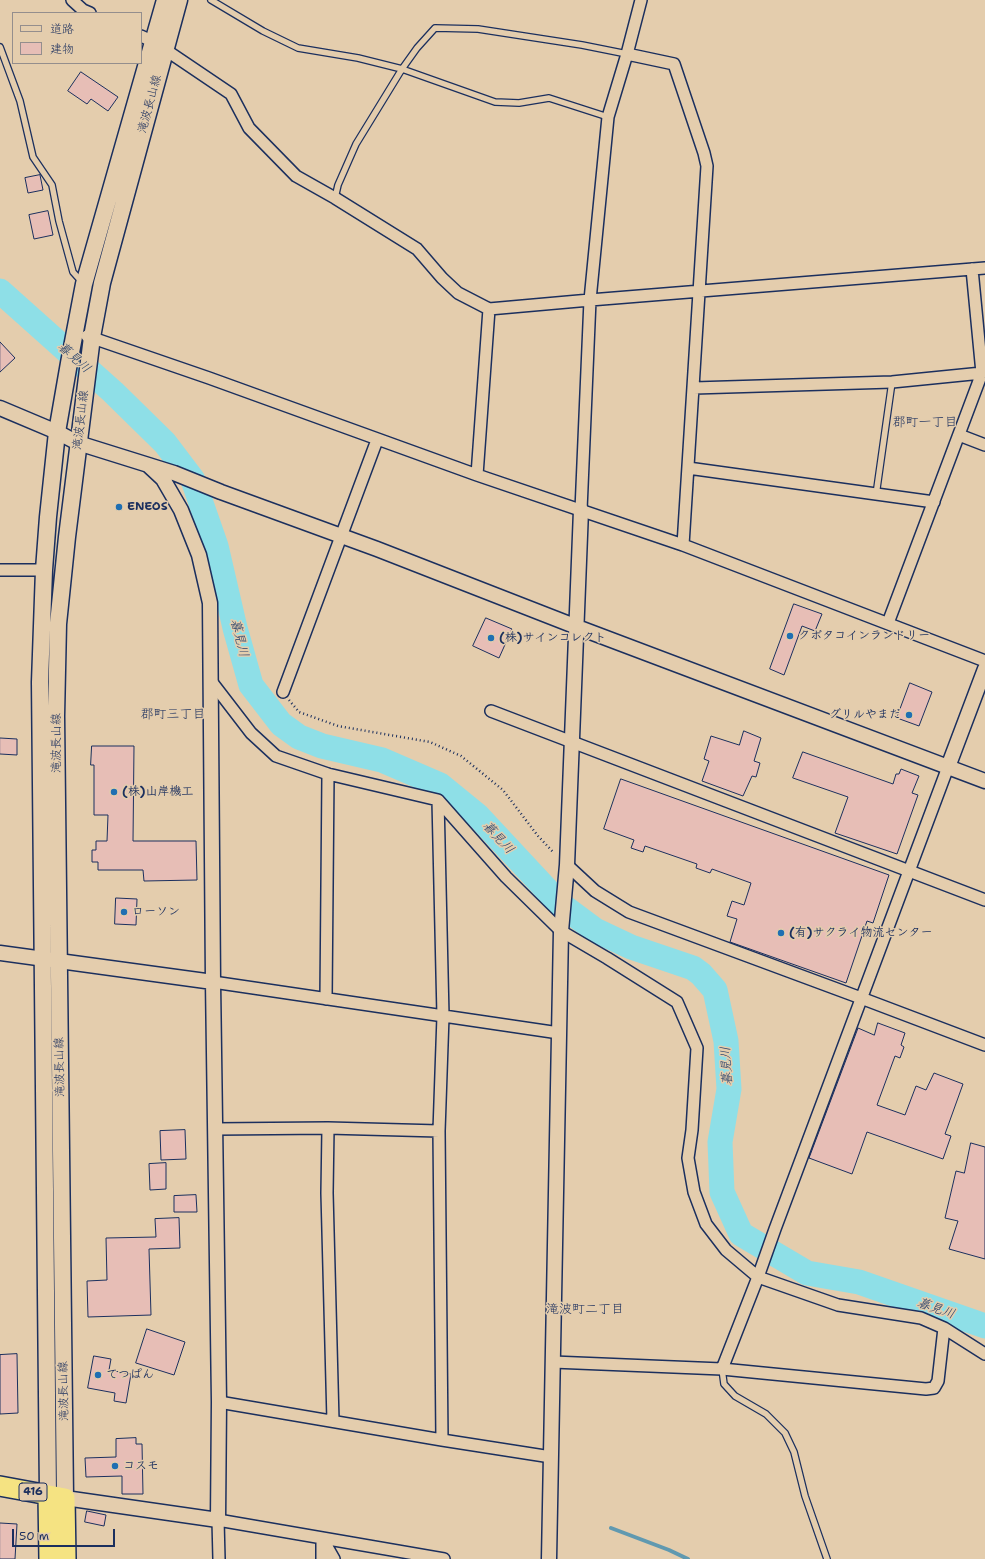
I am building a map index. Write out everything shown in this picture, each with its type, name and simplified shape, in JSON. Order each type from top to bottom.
[{"type":"highway","name":"416","points":[[0,1486],[56,1497],[49,1559]]},
{"type":"highway","points":[[56,1497],[66,1559]]},
{"type":"main road","name":"滝波長山線","points":[[56,1497],[42,958],[40,682],[44,570],[57,432],[84,284],[165,0]]},
{"type":"main road","name":"滝波長山線","points":[[56,1497],[59,961],[56,716],[58,624],[84,394],[91,340],[102,283],[153,42],[179,0]]},
{"type":"street","points":[[72,0],[83,10],[88,12]]},
{"type":"street","points":[[549,1559],[561,931],[566,869],[590,300],[608,117],[641,0]]},
{"type":"street","points":[[153,42],[231,94],[249,128],[296,176],[335,198],[417,249],[442,278],[458,293],[489,309],[985,268]]},
{"type":"street","points":[[627,54],[674,64],[707,166],[683,546]]},
{"type":"street","points":[[888,623],[982,373],[972,269]]},
{"type":"street","points":[[477,475],[489,309]]},
{"type":"street","points":[[75,333],[91,340],[288,406],[377,440],[683,546],[985,661]]},
{"type":"street","points":[[694,388],[892,382],[982,373]]},
{"type":"street","points":[[0,408],[57,432],[78,443],[174,473],[985,781]]},
{"type":"street","points":[[959,435],[985,445]]},
{"type":"street","points":[[283,692],[377,440]]},
{"type":"street","points":[[148,465],[163,479],[181,510],[200,555],[210,603],[213,982],[219,1402],[219,1559]]},
{"type":"street","points":[[688,468],[934,502]]},
{"type":"street","points":[[0,570],[44,570]]},
{"type":"street","points":[[722,1369],[758,1277],[985,669]]},
{"type":"street","points":[[211,681],[251,733],[276,756],[328,774],[438,800],[506,877],[561,931],[677,1002],[697,1048],[692,1130],[688,1158],[694,1192],[706,1224],[726,1250],[758,1277],[838,1305],[921,1318],[944,1328],[985,1354]]},
{"type":"street","points":[[491,711],[985,900]]},
{"type":"street","points":[[326,999],[328,774]]},
{"type":"street","points":[[438,800],[443,1016],[439,1130],[442,1440]]},
{"type":"street","points":[[566,869],[595,891],[629,912],[985,1045]]},
{"type":"street","points":[[0,953],[213,982],[559,1033]]},
{"type":"street","points":[[216,1129],[328,1128],[439,1130]]},
{"type":"street","points":[[328,1128],[326,1193],[333,1421]]},
{"type":"street","points":[[553,1362],[722,1369],[934,1388],[938,1381],[944,1328]]},
{"type":"street","points":[[219,1402],[551,1457]]},
{"type":"street","points":[[56,1497],[218,1520],[444,1559]]},
{"type":"street","points":[[322,1538],[322,1559]]},
{"type":"street","points":[[322,1538],[334,1559]]},
{"type":"lane","points":[[211,0],[263,31],[298,48],[358,58],[402,69],[496,102],[519,103],[549,98],[608,117]]},
{"type":"lane","points":[[335,198],[338,184],[356,144],[402,69],[417,48],[436,28],[478,29],[582,45],[627,54]]},
{"type":"lane","points":[[0,47],[20,101],[33,157],[52,185],[59,221],[73,272],[84,284]]},
{"type":"lane","points":[[876,494],[892,382]]},
{"type":"lane","points":[[722,1369],[724,1384],[735,1396],[766,1414],[785,1433],[794,1452],[805,1496],[826,1559]]},
{"type":"path","points":[[283,692],[299,712],[338,726],[430,742],[461,756],[503,790],[538,836],[566,869]]},
{"type":"building","points":[[81,72],[118,97],[108,111],[91,99],[87,104],[68,91]]},
{"type":"building","points":[[40,175],[43,190],[28,193],[25,178]]},
{"type":"building","points":[[48,211],[53,235],[34,239],[29,215]]},
{"type":"building","points":[[0,342],[15,358],[0,372]]},
{"type":"building","points":[[794,604],[822,614],[815,631],[802,626],[784,675],[770,669]]},
{"type":"building","points":[[486,618],[512,629],[499,658],[473,646]]},
{"type":"building","points":[[910,683],[932,692],[919,726],[897,718]]},
{"type":"building","points":[[744,731],[761,738],[754,761],[760,763],[756,777],[752,776],[743,796],[702,781],[709,761],[704,759],[711,736],[739,745]]},
{"type":"building","points":[[0,738],[17,739],[17,755],[0,754]]},
{"type":"building","points":[[92,746],[134,746],[133,841],[196,841],[197,880],[144,881],[143,870],[98,870],[98,862],[92,862],[92,850],[96,850],[96,841],[107,841],[108,815],[94,815],[94,765],[91,765]]},
{"type":"building","points":[[803,752],[893,784],[896,774],[899,774],[901,769],[919,776],[912,793],[918,795],[897,854],[835,833],[848,797],[793,778]]},
{"type":"building","points":[[621,779],[889,875],[873,923],[867,921],[846,983],[730,942],[737,919],[727,916],[732,901],[744,905],[751,883],[712,869],[710,873],[696,868],[697,864],[645,846],[643,852],[631,848],[634,840],[604,829]]},
{"type":"building","points":[[116,898],[137,899],[136,925],[115,924]]},
{"type":"building","points":[[878,1023],[905,1033],[901,1045],[904,1047],[900,1058],[895,1056],[877,1105],[905,1115],[916,1086],[926,1090],[934,1073],[963,1084],[945,1134],[951,1136],[943,1159],[867,1132],[852,1174],[809,1158],[858,1028],[874,1035]]},
{"type":"building","points":[[185,1130],[186,1159],[161,1160],[160,1131]]},
{"type":"building","points":[[971,1143],[985,1147],[985,1259],[949,1249],[958,1221],[945,1218],[956,1171],[964,1173]]},
{"type":"building","points":[[166,1163],[166,1189],[150,1190],[149,1164]]},
{"type":"building","points":[[196,1195],[197,1212],[174,1212],[174,1196]]},
{"type":"building","points":[[179,1218],[180,1248],[149,1249],[151,1315],[88,1317],[87,1281],[107,1280],[106,1238],[156,1237],[155,1219]]},
{"type":"building","points":[[147,1329],[185,1342],[174,1375],[136,1363]]},
{"type":"building","points":[[17,1354],[18,1413],[0,1414],[0,1355]]},
{"type":"building","points":[[94,1356],[111,1359],[109,1370],[131,1374],[126,1403],[114,1401],[115,1393],[88,1388]]},
{"type":"building","points":[[136,1438],[136,1444],[142,1444],[143,1494],[122,1494],[122,1476],[86,1477],[85,1458],[116,1457],[116,1439]]},
{"type":"building","points":[[87,1511],[106,1515],[104,1526],[85,1522]]},
{"type":"building","points":[[0,1523],[17,1524],[15,1559],[0,1559]]},
{"type":"waterway","name":"暮見川","points":[[0,291],[113,392],[165,443],[193,480],[216,546],[235,628],[251,685],[281,724],[299,737],[322,746],[382,760],[440,785],[478,816],[560,904],[595,930],[631,947],[693,968],[701,974],[715,990],[726,1041],[729,1089],[720,1142],[722,1192],[741,1234],[807,1273],[859,1282],[985,1326]]},
{"type":"waterway","points":[[611,1528],[669,1550],[688,1559]]},
{"type":"place","name":"ENEOS","points":[[119,507]]},
{"type":"place","name":"クボタコインランドリー","points":[[790,636]]},
{"type":"place","name":"(株)サインコレクト","points":[[491,638]]},
{"type":"place","name":"グリルやまだ","points":[[909,715]]},
{"type":"place","name":"(株)山岸機工","points":[[114,792]]},
{"type":"place","name":"ローソン","points":[[124,912]]},
{"type":"place","name":"(有)サクライ物流センター","points":[[781,933]]},
{"type":"place","name":"てつぱん","points":[[98,1375]]},
{"type":"place","name":"コスモ","points":[[115,1466]]},
{"type":"district","name":"郡町一丁目","points":[[925,423]]},
{"type":"district","name":"郡町三丁目","points":[[173,715]]},
{"type":"district","name":"滝波町二丁目","points":[[585,1310]]}]
